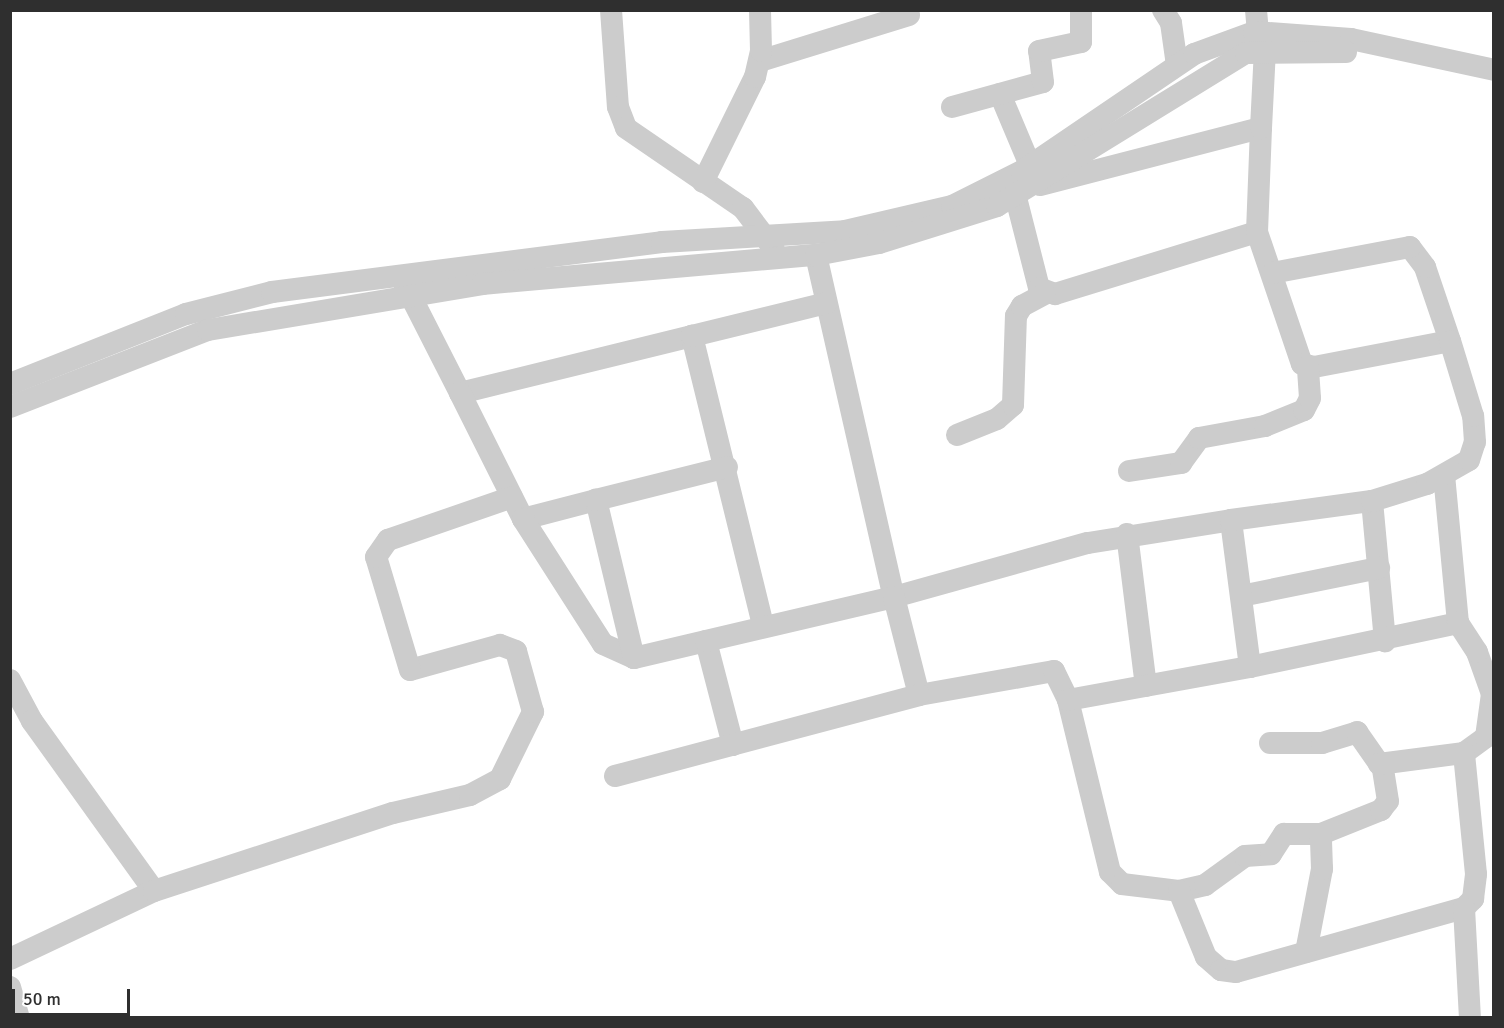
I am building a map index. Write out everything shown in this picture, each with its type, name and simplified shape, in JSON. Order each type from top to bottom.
[{"type":"street","points":[[611,10],[622,120],[635,138],[743,208],[768,238],[778,259]]},
{"type":"street","points":[[704,182],[734,130],[760,61],[760,10]]},
{"type":"street","points":[[952,107],[1046,80],[1039,51],[1081,42],[1081,10]]},
{"type":"street","points":[[1163,10],[1171,23],[1177,65]]},
{"type":"street","points":[[760,61],[909,15]]},
{"type":"street","points":[[1022,181],[1223,63],[1259,30]]},
{"type":"street","points":[[1259,30],[1261,128],[1257,232],[1274,273],[1297,358],[1308,366],[1450,340]]},
{"type":"street","points":[[10,384],[214,306],[272,292],[623,272],[816,255],[968,218],[1022,181],[1177,65],[1229,39],[1259,30],[1383,49],[1494,70]]},
{"type":"street","points":[[1000,94],[1022,181],[1039,288],[1045,294]]},
{"type":"street","points":[[10,407],[208,330],[405,284],[618,247],[768,238],[893,223],[952,206],[1022,181],[1261,128]]},
{"type":"street","points":[[957,435],[997,419],[1013,405],[1016,316],[1022,306],[1045,294],[1257,232]]},
{"type":"street","points":[[618,247],[623,272]]},
{"type":"street","points":[[405,284],[460,393],[500,501],[523,519],[603,644],[634,658],[763,625],[894,597],[1127,534],[1372,501],[1444,476],[1469,460],[1474,442],[1473,416],[1425,267],[1410,247],[1274,273]]},
{"type":"street","points":[[816,255],[894,597],[919,695]]},
{"type":"street","points":[[460,393],[826,303]]},
{"type":"street","points":[[692,336],[727,467],[763,625]]},
{"type":"street","points":[[1129,471],[1181,463],[1199,438],[1265,426],[1304,410],[1310,398],[1308,366]]},
{"type":"street","points":[[523,519],[727,467]]},
{"type":"street","points":[[1382,764],[1464,753],[1486,736],[1493,694],[1478,652],[1458,622],[1444,476]]},
{"type":"street","points":[[596,500],[634,658]]},
{"type":"street","points":[[10,959],[146,894],[393,813],[470,795],[500,779],[533,712],[516,651],[500,645],[410,670],[376,557],[388,540],[500,501]]},
{"type":"street","points":[[1372,501],[1386,641]]},
{"type":"street","points":[[1231,520],[1250,667]]},
{"type":"street","points":[[1127,534],[1146,686]]},
{"type":"street","points":[[1241,596],[1379,567]]},
{"type":"street","points":[[1068,700],[1386,641],[1458,622]]},
{"type":"street","points":[[706,641],[734,746]]},
{"type":"street","points":[[615,776],[919,695],[1054,671],[1068,700],[1112,877],[1122,884],[1179,891],[1213,883],[1245,856],[1271,854],[1284,834],[1321,834],[1385,808],[1382,764],[1358,732],[1322,743],[1270,743]]},
{"type":"street","points":[[10,680],[32,721],[146,894]]},
{"type":"street","points":[[1179,891],[1206,957],[1221,970],[1247,971],[1464,908],[1473,899],[1476,874],[1464,753]]},
{"type":"street","points":[[1306,952],[1322,869],[1321,834]]},
{"type":"street","points":[[1464,908],[1470,1017]]},
{"type":"street","points":[[10,987],[19,1017]]}]
